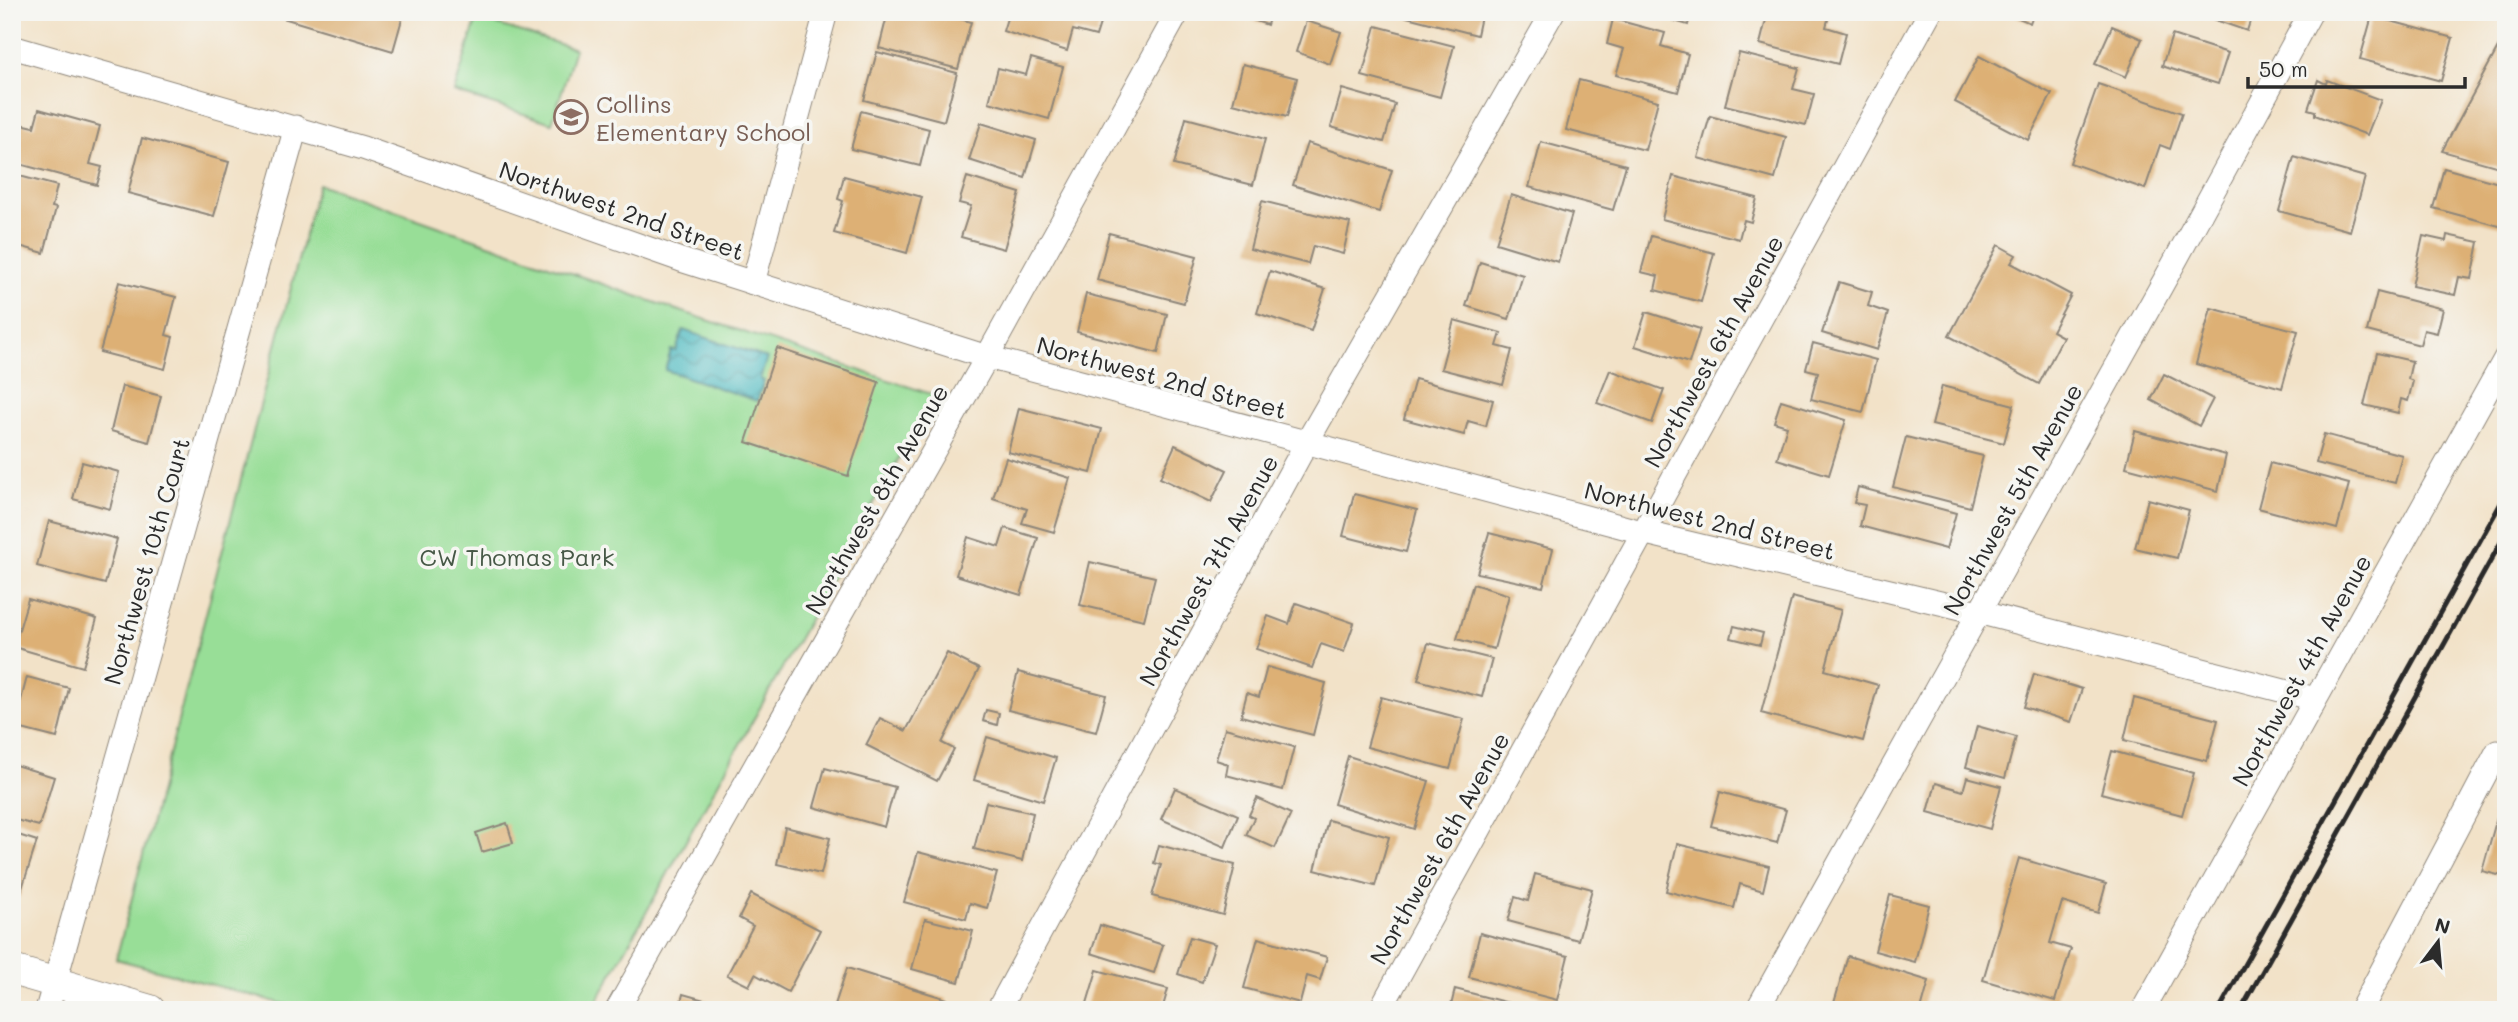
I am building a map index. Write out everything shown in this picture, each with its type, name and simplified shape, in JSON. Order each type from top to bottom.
[{"type":"street","points":[[753,283],[826,12]]},
{"type":"street","name":"Northwest 8th Avenue","points":[[617,1010],[987,357],[1178,12]]},
{"type":"street","name":"Northwest 7th Avenue","points":[[998,1010],[1307,442],[1553,12]]},
{"type":"street","name":"Northwest 6th Avenue","points":[[1380,1010],[1930,12]]},
{"type":"street","name":"Northwest 5th Avenue","points":[[1758,1010],[2311,12]]},
{"type":"street","name":"Northwest 2nd Street","points":[[12,47],[363,148],[668,256],[987,357],[1642,531],[1978,612],[2315,699]]},
{"type":"street","name":"Northwest 10th Court","points":[[47,1010],[296,127]]},
{"type":"street","name":"Northwest 4th Avenue","points":[[2143,1010],[2506,357]]},
{"type":"street","points":[[2361,1010],[2502,753]]},
{"type":"street","points":[[12,970],[150,1010]]},
{"type":"green space","points":[[477,18],[575,49],[552,123],[454,92]]},
{"type":"green space","name":"CW Thomas Park","points":[[318,184],[665,306],[934,395],[592,1010],[306,1010],[116,959]]},
{"type":"water","points":[[683,330],[767,358],[760,379],[764,381],[757,401],[665,370],[671,350],[676,351]]},
{"type":"building","points":[[263,12],[404,12],[393,51]]},
{"type":"building","points":[[888,12],[933,12],[971,22],[958,69],[879,48]]},
{"type":"building","points":[[1009,12],[1103,14],[1096,36],[1073,30],[1067,51],[1003,31]]},
{"type":"building","points":[[1230,12],[1271,12],[1267,25]]},
{"type":"building","points":[[1404,12],[1482,12],[1477,35],[1403,16]]},
{"type":"building","points":[[1644,12],[1691,12],[1688,25]]},
{"type":"building","points":[[1768,12],[1830,12],[1826,27],[1846,33],[1838,64],[1760,44]]},
{"type":"building","points":[[2005,12],[2034,12],[2030,23]]},
{"type":"building","points":[[2205,12],[2253,12],[2247,31],[2204,16]]},
{"type":"building","points":[[2372,16],[2453,38],[2441,81],[2360,59]]},
{"type":"building","points":[[1613,19],[1665,33],[1661,46],[1688,54],[1678,92],[1616,75],[1624,49],[1607,44]]},
{"type":"building","points":[[1306,21],[1341,32],[1330,64],[1296,52]]},
{"type":"building","points":[[1376,26],[1454,46],[1440,97],[1362,76]]},
{"type":"building","points":[[2112,26],[2142,39],[2126,77],[2095,64]]},
{"type":"building","points":[[2506,33],[2506,169],[2442,151]]},
{"type":"building","points":[[2172,35],[2228,53],[2218,84],[2162,66]]},
{"type":"building","points":[[877,52],[957,73],[944,121],[864,100]]},
{"type":"building","points":[[1739,53],[1799,68],[1793,89],[1814,94],[1806,125],[1725,105]]},
{"type":"building","points":[[1979,56],[2052,94],[2028,140],[1955,102]]},
{"type":"building","points":[[1031,58],[1063,67],[1049,119],[989,102],[998,68],[1026,75]]},
{"type":"building","points":[[1243,64],[1297,78],[1287,117],[1233,103]]},
{"type":"building","points":[[1579,80],[1658,101],[1645,150],[1566,130]]},
{"type":"building","points":[[2318,80],[2326,84],[2327,80],[2381,100],[2367,135],[2315,115],[2315,111],[2308,109]]},
{"type":"building","points":[[2098,84],[2182,113],[2170,149],[2160,145],[2145,189],[2070,163]]},
{"type":"building","points":[[1342,89],[1395,104],[1384,142],[1331,127]]},
{"type":"building","points":[[39,109],[100,126],[90,164],[102,167],[97,185],[12,162],[12,122],[34,127]]},
{"type":"building","points":[[861,111],[929,129],[920,166],[851,149]]},
{"type":"building","points":[[1710,116],[1786,137],[1775,179],[1698,158]]},
{"type":"building","points":[[1186,118],[1265,139],[1253,185],[1174,165]]},
{"type":"building","points":[[981,123],[1036,140],[1025,178],[969,160]]},
{"type":"building","points":[[142,138],[229,162],[214,216],[128,193]]},
{"type":"building","points":[[1541,142],[1626,165],[1613,210],[1529,187]]},
{"type":"building","points":[[1307,143],[1392,170],[1379,212],[1293,185]]},
{"type":"building","points":[[2294,157],[2365,177],[2350,231],[2279,211]]},
{"type":"building","points":[[2444,168],[2506,185],[2506,216],[2503,227],[2433,208]]},
{"type":"building","points":[[12,174],[57,186],[52,207],[56,208],[44,253],[12,244]]},
{"type":"building","points":[[844,176],[922,197],[907,253],[834,233],[843,201],[838,199]]},
{"type":"building","points":[[1673,176],[1757,198],[1751,222],[1744,220],[1739,239],[1662,219]]},
{"type":"building","points":[[967,177],[1020,193],[1004,249],[961,237],[971,206],[959,203]]},
{"type":"building","points":[[1511,195],[1572,214],[1558,262],[1496,243]]},
{"type":"building","points":[[1262,201],[1350,223],[1343,254],[1313,246],[1308,264],[1250,249]]},
{"type":"building","points":[[1109,233],[1197,256],[1184,303],[1097,280]]},
{"type":"building","points":[[2447,235],[2479,242],[2472,279],[2459,277],[2455,295],[2412,286],[2423,236],[2446,241]]},
{"type":"building","points":[[1651,236],[1714,253],[1701,302],[1655,290],[1658,276],[1641,272]]},
{"type":"building","points":[[1998,245],[2016,255],[2011,263],[2071,295],[2052,331],[2063,337],[2039,384],[1949,336]]},
{"type":"building","points":[[1480,262],[1523,275],[1509,319],[1466,306]]},
{"type":"building","points":[[12,263],[19,265],[13,285],[12,285]]},
{"type":"building","points":[[1270,271],[1325,289],[1311,331],[1257,313]]},
{"type":"building","points":[[119,282],[176,297],[166,335],[173,337],[165,369],[100,352]]},
{"type":"building","points":[[1839,282],[1872,292],[1868,306],[1888,313],[1877,350],[1822,333]]},
{"type":"building","points":[[2377,292],[2443,309],[2437,333],[2424,330],[2420,345],[2367,331]]},
{"type":"building","points":[[1086,294],[1167,314],[1158,353],[1077,332]]},
{"type":"building","points":[[2211,308],[2298,331],[2282,388],[2196,364]]},
{"type":"building","points":[[1646,312],[1700,329],[1689,363],[1635,346]]},
{"type":"building","points":[[1454,320],[1501,333],[1497,346],[1512,350],[1503,385],[1441,369]]},
{"type":"building","points":[[1813,343],[1876,360],[1863,412],[1811,399],[1818,372],[1806,369]]},
{"type":"building","points":[[777,348],[879,382],[848,476],[746,442]]},
{"type":"building","points":[[12,353],[19,355],[13,374],[12,374]]},
{"type":"building","points":[[2377,353],[2412,361],[2408,379],[2413,381],[2408,401],[2401,399],[2398,413],[2364,405]]},
{"type":"building","points":[[1610,370],[1664,390],[1652,423],[1597,403]]},
{"type":"building","points":[[2164,374],[2213,399],[2199,426],[2151,400]]},
{"type":"building","points":[[1415,379],[1493,400],[1486,426],[1468,421],[1464,435],[1404,419]]},
{"type":"building","points":[[122,386],[161,396],[149,442],[111,431]]},
{"type":"building","points":[[1942,386],[2014,405],[2004,443],[1932,425]]},
{"type":"building","points":[[1781,400],[1846,420],[1829,475],[1777,459],[1787,426],[1774,422]]},
{"type":"building","points":[[1019,408],[1102,429],[1091,473],[1008,452]]},
{"type":"building","points":[[2135,431],[2226,455],[2218,491],[2126,467]]},
{"type":"building","points":[[2324,434],[2402,455],[2395,483],[2316,463]]},
{"type":"building","points":[[1906,437],[1983,456],[1970,507],[1893,487]]},
{"type":"building","points":[[1175,445],[1227,470],[1211,502],[1160,478]]},
{"type":"building","points":[[1006,458],[1070,478],[1054,532],[1022,523],[1027,509],[993,498]]},
{"type":"building","points":[[82,462],[119,472],[110,509],[73,499]]},
{"type":"building","points":[[2270,463],[2349,484],[2337,529],[2258,508]]},
{"type":"building","points":[[1858,487],[1956,513],[1946,549],[1860,526],[1865,505],[1854,503]]},
{"type":"building","points":[[1354,494],[1417,510],[1406,552],[1343,536]]},
{"type":"building","points":[[2148,499],[2189,510],[2177,558],[2135,548]]},
{"type":"building","points":[[49,521],[117,539],[105,584],[37,566]]},
{"type":"building","points":[[1005,528],[1038,538],[1021,595],[956,575],[968,537],[999,547]]},
{"type":"building","points":[[1489,533],[1553,549],[1543,587],[1477,573]]},
{"type":"building","points":[[1090,562],[1155,577],[1144,620],[1080,605]]},
{"type":"building","points":[[1473,584],[1509,595],[1494,649],[1457,639]]},
{"type":"building","points":[[1792,597],[1841,610],[1825,670],[1878,685],[1863,741],[1761,713]]},
{"type":"building","points":[[28,599],[97,619],[83,667],[14,647]]},
{"type":"building","points":[[1296,603],[1354,623],[1344,652],[1321,644],[1312,668],[1256,649],[1268,616],[1289,624]]},
{"type":"building","points":[[1734,626],[1763,633],[1760,645],[1731,638]]},
{"type":"building","points":[[1428,643],[1492,659],[1482,697],[1418,680]]},
{"type":"building","points":[[947,653],[979,669],[942,743],[954,749],[937,781],[866,745],[880,718],[906,731]]},
{"type":"building","points":[[1267,667],[1326,683],[1313,735],[1241,716],[1247,693],[1259,697]]},
{"type":"building","points":[[1018,672],[1106,695],[1096,732],[1008,710]]},
{"type":"building","points":[[2034,674],[2082,689],[2071,722],[2024,707]]},
{"type":"building","points":[[27,677],[69,688],[57,738],[14,727]]},
{"type":"building","points":[[1381,697],[1464,719],[1450,769],[1367,747]]},
{"type":"building","points":[[2134,698],[2218,720],[2207,761],[2124,740]]},
{"type":"building","points":[[986,710],[999,713],[997,725],[983,721]]},
{"type":"building","points":[[1977,726],[2016,737],[2005,778],[1966,767]]},
{"type":"building","points":[[1225,728],[1294,747],[1283,790],[1226,775],[1228,764],[1216,760]]},
{"type":"building","points":[[987,737],[1056,758],[1043,801],[974,780]]},
{"type":"building","points":[[2112,751],[2194,773],[2182,815],[2101,793]]},
{"type":"building","points":[[1348,756],[1429,781],[1414,829],[1334,804]]},
{"type":"building","points":[[12,764],[54,777],[39,826],[12,819]]},
{"type":"building","points":[[825,768],[895,787],[884,827],[814,807]]},
{"type":"building","points":[[1967,777],[2001,786],[1990,829],[1928,812],[1936,783],[1963,791]]},
{"type":"building","points":[[1175,788],[1238,815],[1225,847],[1161,819]]},
{"type":"building","points":[[1720,792],[1786,810],[1777,843],[1711,826]]},
{"type":"building","points":[[1257,798],[1291,814],[1275,848],[1246,835],[1254,818],[1249,815]]},
{"type":"building","points":[[986,802],[1033,813],[1022,861],[974,849]]},
{"type":"building","points":[[2500,807],[2506,809],[2506,877],[2482,871]]},
{"type":"building","points":[[1328,820],[1389,837],[1375,886],[1315,870]]},
{"type":"building","points":[[507,823],[513,843],[482,852],[476,833]]},
{"type":"building","points":[[785,827],[830,838],[821,874],[777,864]]},
{"type":"building","points":[[12,833],[37,841],[19,898],[12,895]]},
{"type":"building","points":[[1677,844],[1769,866],[1763,891],[1740,884],[1734,908],[1666,891]]},
{"type":"building","points":[[1159,845],[1235,865],[1223,915],[1152,896],[1161,865],[1154,863]]},
{"type":"building","points":[[918,852],[997,873],[987,908],[970,903],[966,919],[904,902]]},
{"type":"building","points":[[2019,858],[2106,884],[2098,913],[2062,902],[2050,943],[2071,949],[2055,1001],[1983,980]]},
{"type":"building","points":[[1535,874],[1592,889],[1578,940],[1508,921],[1515,897],[1528,901]]},
{"type":"building","points":[[751,894],[820,930],[788,992],[755,974],[749,986],[727,975],[753,926],[739,918]]},
{"type":"building","points":[[1890,895],[1929,905],[1915,962],[1875,951]]},
{"type":"building","points":[[925,919],[973,931],[959,982],[912,969]]},
{"type":"building","points":[[1100,925],[1163,945],[1154,973],[1091,953]]},
{"type":"building","points":[[1480,933],[1568,956],[1557,1000],[1469,977]]},
{"type":"building","points":[[1190,937],[1215,944],[1202,982],[1178,974]]},
{"type":"building","points":[[1258,938],[1327,957],[1320,980],[1307,976],[1300,1003],[1244,988]]},
{"type":"building","points":[[1848,956],[1929,981],[1921,1010],[1854,1010],[1834,1003]]},
{"type":"building","points":[[847,968],[947,999],[944,1010],[834,1008]]},
{"type":"building","points":[[1097,970],[1168,989],[1162,1010],[1085,1010]]},
{"type":"building","points":[[1455,989],[1524,1007],[1523,1010],[1450,1010]]},
{"type":"building","points":[[683,994],[736,1009],[736,1010],[679,1010]]},
{"type":"railway","points":[[2219,1010],[2506,494]]},
{"type":"railway","points":[[2241,1010],[2506,533]]},
{"type":"place","name":"Collins Elementary School","points":[[571,117]]}]
